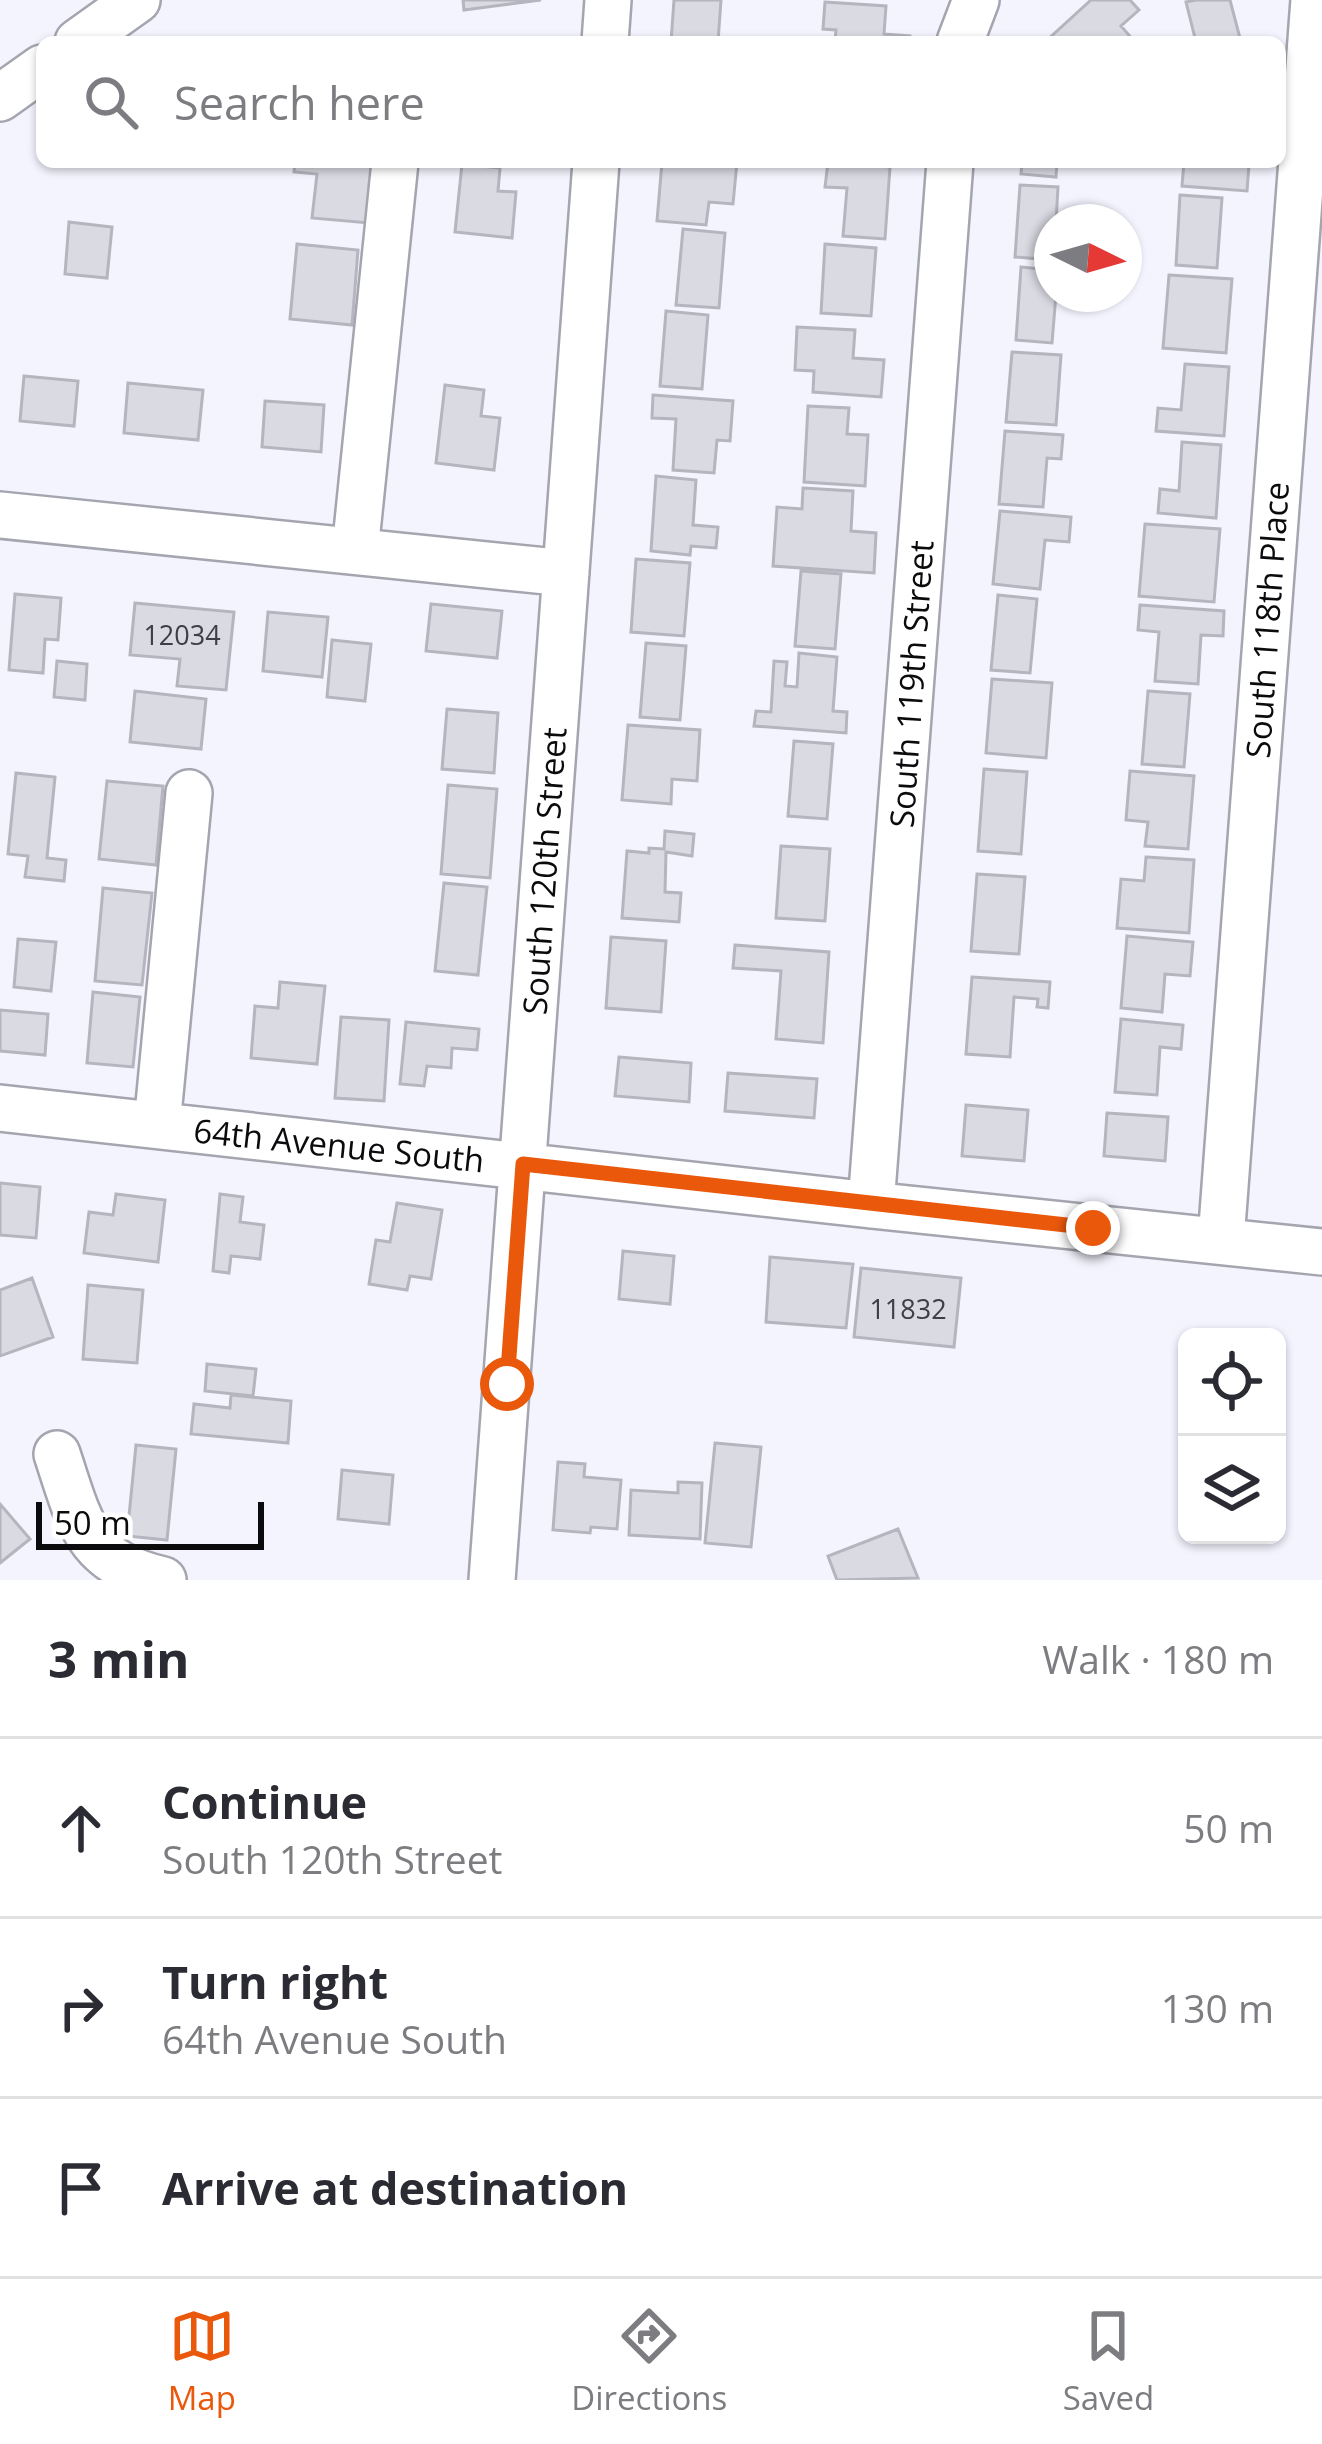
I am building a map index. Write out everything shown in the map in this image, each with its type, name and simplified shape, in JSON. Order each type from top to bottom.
[{"type":"street","points":[[86,36],[137,0]]},
{"type":"street","points":[[605,36],[608,0]]},
{"type":"street","points":[[962,36],[976,0]]},
{"type":"street","name":"South 118th Place","points":[[1221,1240],[1314,0]]},
{"type":"street","points":[[0,98],[36,72]]},
{"type":"street","points":[[355,551],[394,168]]},
{"type":"street","name":"South 120th Street","points":[[492,1580],[596,168]]},
{"type":"street","name":"South 119th Street","points":[[871,1205],[950,168]]},
{"type":"street","points":[[0,514],[566,573]]},
{"type":"street","points":[[157,1125],[189,793]]},
{"type":"street","name":"64th Avenue South","points":[[0,1108],[1322,1252]]},
{"type":"street","points":[[57,1454],[80,1525],[119,1565],[164,1580]]},
{"type":"building","points":[[463,0],[541,0],[464,10]]},
{"type":"building","points":[[674,0],[721,0],[718,36],[671,36]]},
{"type":"building","points":[[1091,0],[1130,0],[1139,10],[1121,26],[1130,36],[1052,36]]},
{"type":"building","points":[[1230,0],[1239,36],[1194,36],[1186,2]]},
{"type":"building","points":[[825,2],[886,6],[884,34],[910,36],[836,36],[836,30],[823,29]]},
{"type":"building","points":[[294,168],[385,168],[380,224],[312,218],[317,174],[294,172]]},
{"type":"building","points":[[462,168],[500,168],[498,191],[516,192],[512,238],[455,232]]},
{"type":"building","points":[[661,168],[736,168],[733,204],[709,202],[706,225],[657,221]]},
{"type":"building","points":[[827,168],[890,168],[885,239],[843,236],[847,188],[825,187]]},
{"type":"building","points":[[1022,168],[1057,168],[1056,177],[1021,174]]},
{"type":"building","points":[[1184,168],[1249,168],[1247,191],[1182,186]]},
{"type":"building","points":[[1020,185],[1058,187],[1057,204],[1034,204],[1034,259],[1015,257]]},
{"type":"building","points":[[1180,195],[1222,198],[1217,268],[1176,265]]},
{"type":"building","points":[[69,222],[112,227],[107,278],[65,274]]},
{"type":"building","points":[[683,229],[725,233],[719,308],[676,305]]},
{"type":"building","points":[[297,244],[358,250],[352,325],[290,319]]},
{"type":"building","points":[[825,244],[876,248],[871,316],[821,313]]},
{"type":"building","points":[[1021,267],[1034,268],[1034,312],[1055,312],[1052,343],[1016,340]]},
{"type":"building","points":[[1169,275],[1232,279],[1226,353],[1163,348]]},
{"type":"building","points":[[666,311],[708,315],[702,389],[660,386]]},
{"type":"building","points":[[797,327],[855,330],[853,358],[884,360],[881,397],[813,392],[814,371],[795,370]]},
{"type":"building","points":[[1012,352],[1061,355],[1056,425],[1006,422]]},
{"type":"building","points":[[1185,364],[1229,367],[1224,436],[1156,431],[1158,408],[1181,410]]},
{"type":"building","points":[[24,376],[78,381],[74,426],[20,421]]},
{"type":"building","points":[[128,383],[203,390],[198,440],[124,433]]},
{"type":"building","points":[[445,385],[484,390],[481,416],[500,418],[494,470],[436,463]]},
{"type":"building","points":[[653,395],[733,401],[730,441],[717,440],[714,473],[673,470],[676,419],[652,418]]},
{"type":"building","points":[[265,401],[324,405],[321,452],[262,447]]},
{"type":"building","points":[[808,406],[849,408],[847,434],[868,435],[865,486],[804,482]]},
{"type":"building","points":[[1005,431],[1063,435],[1061,459],[1047,458],[1043,507],[999,504]]},
{"type":"building","points":[[1182,442],[1221,445],[1216,518],[1158,513],[1160,489],[1179,491]]},
{"type":"building","points":[[656,476],[696,480],[693,525],[718,527],[716,548],[691,546],[690,555],[651,551]]},
{"type":"building","points":[[803,488],[853,491],[851,531],[876,533],[874,573],[773,566],[777,507],[802,509]]},
{"type":"building","points":[[1000,511],[1071,517],[1069,542],[1045,540],[1040,589],[993,584]]},
{"type":"building","points":[[1145,524],[1220,529],[1214,602],[1139,596]]},
{"type":"building","points":[[636,559],[690,563],[684,636],[631,632]]},
{"type":"building","points":[[801,571],[841,574],[835,649],[795,646]]},
{"type":"building","points":[[15,594],[61,598],[58,640],[45,639],[43,673],[9,670]]},
{"type":"building","points":[[998,595],[1037,599],[1030,673],[991,670]]},
{"type":"building","points":[[135,603],[234,612],[226,690],[177,686],[180,659],[130,655]]},
{"type":"building","points":[[431,604],[502,611],[497,658],[426,651]]},
{"type":"building","points":[[1140,605],[1224,611],[1223,636],[1201,635],[1198,684],[1155,681],[1159,632],[1138,630]]},
{"type":"building","points":[[268,612],[328,617],[322,677],[263,671]]},
{"type":"building","points":[[332,640],[371,644],[365,701],[327,697]]},
{"type":"building","points":[[646,643],[686,646],[680,720],[640,717]]},
{"type":"building","points":[[799,653],[837,657],[833,711],[847,712],[846,733],[754,726],[756,711],[771,712],[774,661],[787,662],[785,686],[797,687]]},
{"type":"building","points":[[57,661],[87,664],[85,700],[54,697]]},
{"type":"building","points":[[992,679],[1052,683],[1046,758],[986,753]]},
{"type":"building","points":[[135,691],[206,699],[201,749],[130,742]]},
{"type":"building","points":[[1148,691],[1190,694],[1184,767],[1142,764]]},
{"type":"building","points":[[447,709],[498,713],[494,773],[442,769]]},
{"type":"building","points":[[628,725],[700,730],[697,781],[672,779],[671,804],[622,800]]},
{"type":"building","points":[[794,741],[833,744],[827,819],[788,816]]},
{"type":"building","points":[[984,769],[1027,772],[1021,854],[978,851]]},
{"type":"building","points":[[1130,771],[1194,776],[1188,849],[1145,846],[1148,822],[1126,820]]},
{"type":"building","points":[[16,773],[55,777],[47,858],[66,860],[64,881],[25,877],[28,856],[8,854]]},
{"type":"building","points":[[107,781],[163,786],[156,865],[99,859]]},
{"type":"building","points":[[448,785],[497,789],[490,878],[441,874]]},
{"type":"building","points":[[665,831],[694,834],[692,856],[666,852],[665,892],[681,893],[679,922],[622,918],[627,851],[664,849]]},
{"type":"building","points":[[781,846],[830,849],[825,921],[776,918]]},
{"type":"building","points":[[1146,857],[1194,860],[1189,933],[1117,928],[1121,879],[1144,881]]},
{"type":"building","points":[[977,874],[1025,877],[1019,954],[971,951]]},
{"type":"building","points":[[444,883],[487,887],[478,975],[435,971]]},
{"type":"building","points":[[103,888],[152,893],[142,985],[95,981]]},
{"type":"building","points":[[1127,936],[1193,942],[1190,976],[1165,974],[1162,1012],[1121,1008]]},
{"type":"building","points":[[611,937],[666,941],[661,1012],[606,1008]]},
{"type":"building","points":[[18,939],[56,942],[51,991],[14,987]]},
{"type":"building","points":[[735,945],[829,952],[823,1043],[776,1039],[781,971],[733,968]]},
{"type":"building","points":[[972,977],[1050,982],[1048,1008],[1037,1007],[1038,999],[1014,997],[1010,1057],[966,1054]]},
{"type":"building","points":[[280,982],[325,986],[317,1064],[251,1058],[255,1006],[278,1008]]},
{"type":"building","points":[[93,992],[140,997],[133,1067],[87,1063]]},
{"type":"building","points":[[0,1010],[48,1014],[45,1055],[0,1051]]},
{"type":"building","points":[[341,1017],[389,1020],[384,1101],[335,1098]]},
{"type":"building","points":[[1121,1019],[1183,1025],[1181,1049],[1160,1047],[1157,1095],[1115,1092]]},
{"type":"building","points":[[406,1022],[479,1029],[477,1050],[452,1048],[451,1068],[427,1066],[424,1086],[400,1084]]},
{"type":"building","points":[[619,1057],[691,1063],[689,1102],[615,1096]]},
{"type":"building","points":[[728,1073],[817,1079],[814,1118],[725,1111]]},
{"type":"building","points":[[966,1105],[1028,1110],[1024,1161],[962,1156]]},
{"type":"building","points":[[1107,1113],[1168,1117],[1165,1161],[1104,1156]]},
{"type":"building","points":[[0,1183],[40,1187],[36,1238],[0,1235]]},
{"type":"building","points":[[116,1194],[165,1200],[158,1262],[84,1253],[89,1212],[113,1215]]},
{"type":"building","points":[[220,1194],[243,1197],[240,1222],[264,1225],[260,1259],[231,1256],[229,1273],[213,1271]]},
{"type":"building","points":[[397,1203],[442,1210],[431,1279],[410,1276],[407,1290],[369,1284],[376,1240],[390,1242]]},
{"type":"building","points":[[623,1251],[674,1256],[670,1304],[619,1299]]},
{"type":"building","points":[[770,1257],[853,1264],[846,1328],[766,1322]]},
{"type":"building","points":[[861,1268],[961,1278],[954,1347],[854,1337]]},
{"type":"building","points":[[32,1278],[53,1337],[0,1356],[0,1290]]},
{"type":"building","points":[[88,1285],[143,1290],[137,1363],[83,1359]]},
{"type":"building","points":[[207,1364],[256,1369],[253,1396],[205,1391]]},
{"type":"building","points":[[231,1395],[291,1401],[288,1443],[191,1434],[194,1404],[230,1408]]},
{"type":"building","points":[[715,1443],[761,1447],[751,1547],[705,1543]]},
{"type":"building","points":[[136,1445],[176,1449],[167,1540],[127,1536]]},
{"type":"building","points":[[558,1462],[585,1464],[584,1477],[621,1480],[617,1529],[553,1530]]},
{"type":"building","points":[[342,1470],[393,1475],[389,1524],[338,1519]]},
{"type":"building","points":[[678,1482],[702,1483],[700,1539],[629,1535],[631,1490],[678,1493]]},
{"type":"building","points":[[0,1504],[30,1539],[0,1563]]},
{"type":"building","points":[[898,1529],[918,1578],[837,1580],[828,1556]]},
{"type":"route","points":[[507,1384],[523,1164],[1093,1228]]}]
